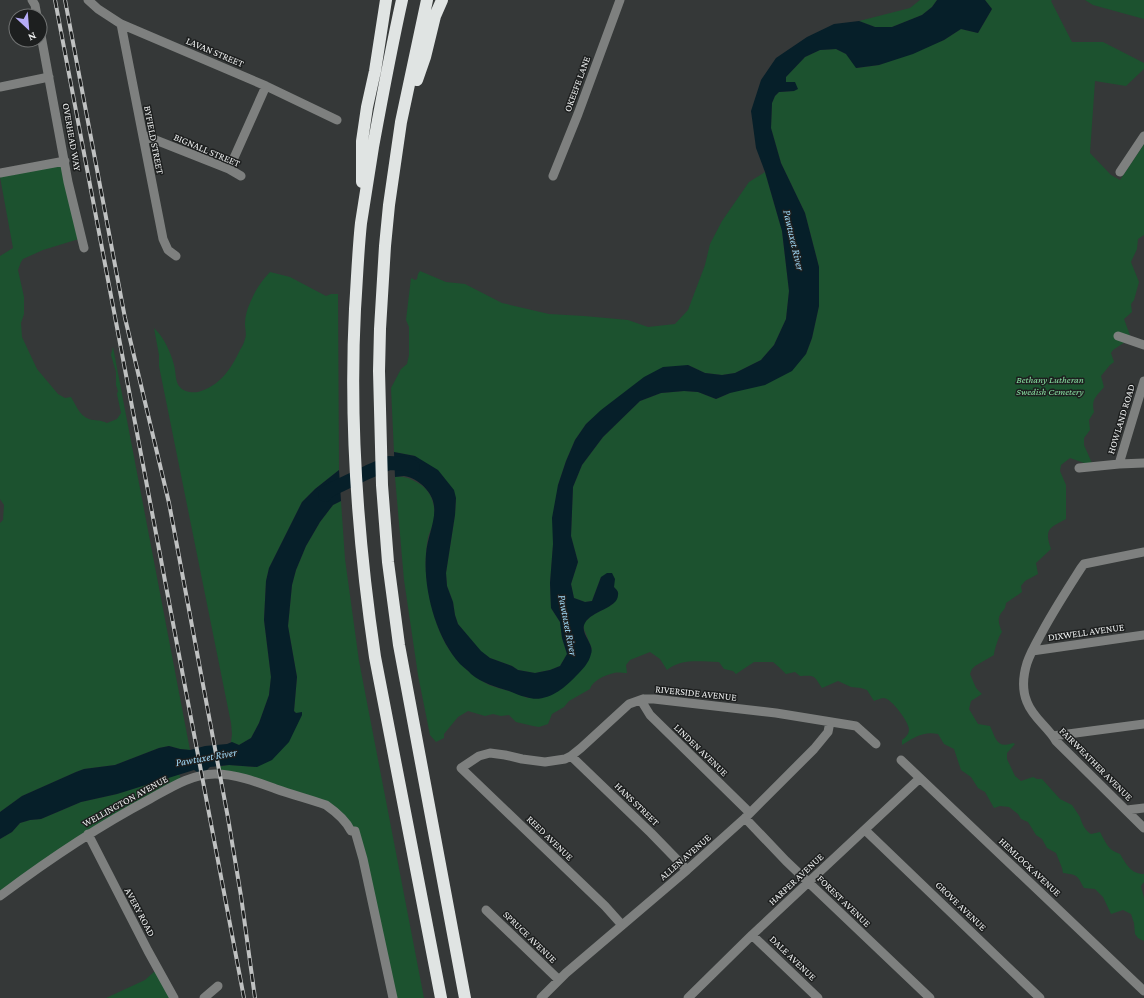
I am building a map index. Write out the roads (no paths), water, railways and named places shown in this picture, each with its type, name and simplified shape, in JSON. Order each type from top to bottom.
[{"type":"highway","points":[[380,0],[362,141],[361,223],[354,335],[353,419],[355,466],[360,539],[375,657],[441,998]]},
{"type":"highway","points":[[367,107],[375,71],[386,0]]},
{"type":"highway","points":[[361,223],[381,100],[402,0]]},
{"type":"highway","points":[[428,0],[401,122],[389,205],[380,329],[379,371],[382,485],[388,562],[399,645],[465,998]]},
{"type":"highway","points":[[401,122],[425,57],[435,16],[442,0]]},
{"type":"street","name":"LAVAN STREET","points":[[88,0],[98,9],[121,24],[266,86],[337,120]]},
{"type":"street","name":"OKEEFE LANE","points":[[552,176],[578,114],[620,0]]},
{"type":"street","name":"BYFIELD STREET","points":[[121,24],[162,239],[168,250],[176,256]]},
{"type":"street","name":"OVERHEAD WAY","points":[[43,48],[68,182],[84,248]]},
{"type":"street","points":[[0,87],[49,77]]},
{"type":"street","points":[[229,169],[266,86]]},
{"type":"street","name":"BIGNALL STREET","points":[[143,135],[229,169],[241,176]]},
{"type":"street","points":[[1120,172],[1144,136]]},
{"type":"street","points":[[0,172],[65,161]]},
{"type":"street","points":[[1118,336],[1144,345]]},
{"type":"street","name":"HOWLAND ROAD","points":[[1119,464],[1144,381]]},
{"type":"street","points":[[1079,468],[1144,463]]},
{"type":"street","name":"FAIRWEATHER AVENUE","points":[[1144,552],[1084,564],[1048,621],[1032,651],[1027,664],[1024,690],[1031,711],[1056,741],[1144,828]]},
{"type":"street","name":"DIXWELL AVENUE","points":[[1032,651],[1144,636]]},
{"type":"street","name":"RIVERSIDE AVENUE","points":[[461,768],[479,756],[490,753],[546,762],[565,759],[581,748],[629,704],[643,699],[776,713],[856,726],[876,744]]},
{"type":"street","name":"LINDEN AVENUE","points":[[643,699],[642,702],[650,715],[748,815]]},
{"type":"street","name":"ALLEN AVENUE","points":[[541,998],[559,980],[687,870],[748,815],[814,749],[828,732],[830,722]]},
{"type":"street","points":[[1053,736],[1144,724]]},
{"type":"street","name":"HANS STREET","points":[[571,756],[687,870]]},
{"type":"street","name":"HEMLOCK AVENUE","points":[[901,760],[1144,991]]},
{"type":"street","name":"REED AVENUE","points":[[461,768],[605,906],[622,925]]},
{"type":"street","name":"WELLINGTON AVENUE","points":[[0,896],[50,859],[88,834],[120,815],[183,782],[196,776],[213,774],[243,778],[326,805],[334,810],[351,831],[355,831],[363,859],[393,998]]},
{"type":"street","name":"HARPER AVENUE","points":[[694,996],[752,935],[920,778]]},
{"type":"street","points":[[1127,810],[1144,808]]},
{"type":"street","name":"FOREST AVENUE","points":[[748,815],[809,882],[930,998]]},
{"type":"street","name":"GROVE AVENUE","points":[[866,830],[1040,998]]},
{"type":"street","name":"AVERY ROAD","points":[[88,834],[174,998]]},
{"type":"street","name":"SPRUCE AVENUE","points":[[486,910],[559,980]]},
{"type":"street","name":"DALE AVENUE","points":[[752,935],[818,998]]},
{"type":"street","points":[[204,998],[218,986]]},
{"type":"water","points":[[937,0],[985,0],[992,9],[978,33],[961,29],[944,40],[913,54],[879,65],[856,68],[846,54],[836,49],[820,50],[805,57],[786,77],[786,82],[795,82],[798,89],[794,91],[779,92],[775,96],[772,103],[771,128],[781,163],[805,213],[819,267],[819,306],[812,338],[806,354],[792,371],[765,385],[730,393],[716,399],[698,392],[684,391],[661,393],[640,401],[603,437],[582,465],[573,487],[571,536],[578,562],[571,584],[574,598],[585,602],[592,601],[601,577],[607,573],[612,573],[615,579],[614,587],[618,594],[614,603],[593,615],[585,623],[585,635],[592,650],[589,660],[581,671],[566,686],[547,697],[533,699],[522,696],[489,684],[475,677],[460,664],[444,641],[429,597],[426,554],[434,518],[433,501],[424,486],[409,477],[395,477],[394,452],[415,456],[438,470],[454,490],[456,498],[455,515],[446,573],[447,586],[453,602],[458,624],[481,651],[490,658],[512,666],[518,670],[535,673],[560,666],[567,654],[562,638],[560,622],[551,608],[550,583],[553,544],[552,518],[558,485],[575,440],[586,424],[601,410],[644,377],[663,367],[688,365],[705,373],[722,375],[735,373],[761,360],[774,345],[786,319],[789,291],[782,231],[765,172],[756,148],[751,111],[761,80],[776,58],[807,37],[834,24],[859,21],[875,27],[892,27],[922,15],[932,7]]},
{"type":"water","points":[[339,470],[341,501],[333,505],[320,522],[306,546],[296,570],[292,585],[288,626],[297,677],[294,711],[296,713],[302,712],[302,715],[289,742],[272,760],[257,767],[229,765],[210,767],[205,772],[199,773],[194,770],[117,794],[81,802],[41,819],[20,823],[12,832],[0,839],[0,812],[22,796],[76,772],[84,769],[115,765],[159,748],[169,746],[190,750],[232,742],[239,745],[251,738],[259,723],[269,695],[271,677],[264,620],[266,581],[269,568],[302,502],[315,489]]},
{"type":"waterway","name":"Pawtuxet River","points":[[325,495],[328,491],[389,463],[407,464],[413,467]]},
{"type":"railway","points":[[55,0],[244,998]]},
{"type":"railway","points":[[65,0],[125,318],[169,503],[228,818],[241,896],[255,998]]},
{"type":"park label","name":"Bethany Lutheran Swedish Cemetery","points":[[1050,384]]}]
